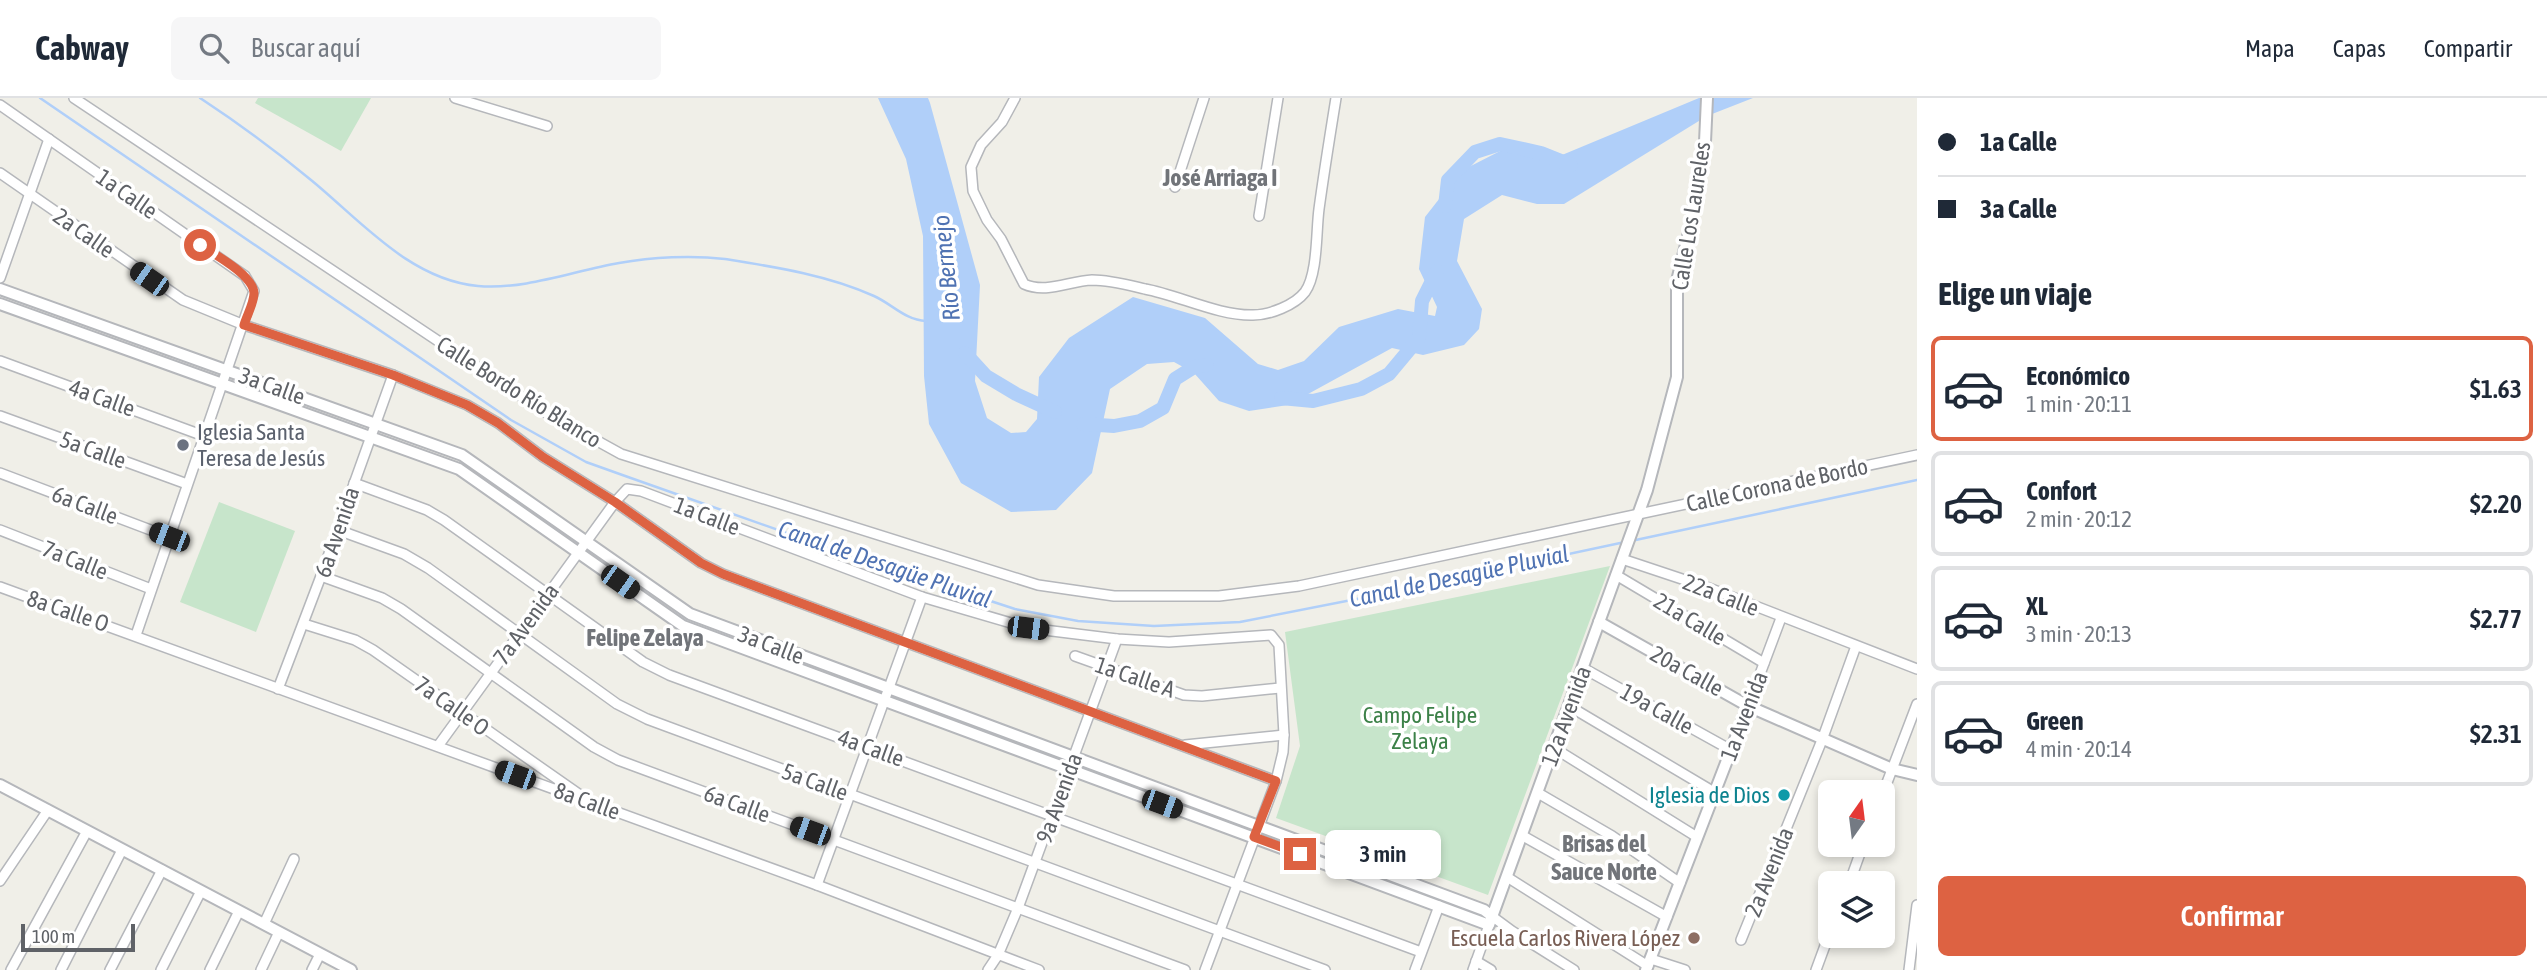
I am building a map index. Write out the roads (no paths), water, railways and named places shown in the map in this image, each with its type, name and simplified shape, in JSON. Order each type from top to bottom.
[{"type":"street","name":"Calle Bordo Río Blanco","points":[[74,98],[582,435],[621,454],[1038,585],[1114,596],[1219,596],[1299,586],[1637,515]]},
{"type":"street","points":[[455,98],[472,100],[547,126]]},
{"type":"street","points":[[1015,98],[1002,122],[981,145],[971,167],[973,191],[986,220],[1001,239],[1024,284],[1040,289],[1091,280],[1114,283],[1153,290],[1233,313],[1253,316],[1297,301],[1307,290],[1313,271],[1335,98]]},
{"type":"street","points":[[1175,187],[1204,98]]},
{"type":"street","points":[[1259,216],[1279,98]]},
{"type":"street","name":"Calle Los Laureles","points":[[1637,515],[1647,490],[1677,377],[1677,281],[1691,224],[1705,142],[1707,98]]},
{"type":"street","name":"1a Calle","points":[[0,105],[245,276],[254,290],[136,635]]},
{"type":"street","points":[[0,278],[49,139]]},
{"type":"street","name":"2a Calle","points":[[0,173],[172,294],[244,325],[393,375],[467,405],[498,423],[543,457],[615,502],[701,563],[723,574],[1276,781]]},
{"type":"street","name":"3a Calle","points":[[0,289],[462,455],[690,614],[1484,910],[1491,921]]},
{"type":"street","name":"3a Calle","points":[[0,304],[458,469],[682,626],[1439,906],[1491,921]]},
{"type":"street","name":"4a Calle","points":[[0,361],[204,436]]},
{"type":"street","name":"6a Avenida","points":[[278,689],[393,375]]},
{"type":"street","name":"5a Calle","points":[[0,416],[187,484]]},
{"type":"street","name":"Calle Corona de Bordo","points":[[1637,515],[1917,455]]},
{"type":"street","name":"6a Calle","points":[[0,474],[169,537]]},
{"type":"street","name":"4a Calle","points":[[354,483],[427,510],[643,662],[669,675],[1421,952]]},
{"type":"street","name":"1a Calle","points":[[615,502],[627,489],[640,491],[922,597]]},
{"type":"street","name":"7a Avenida","points":[[438,746],[615,502]]},
{"type":"street","name":"12a Avenida","points":[[1474,965],[1523,836],[1637,515]]},
{"type":"street","name":"7a Calle","points":[[0,530],[151,589]]},
{"type":"street","name":"5a Calle","points":[[338,530],[404,554],[428,568],[617,704],[647,719],[1325,970]]},
{"type":"street","name":"22a Calle","points":[[1622,559],[1709,588],[1917,669]]},
{"type":"street","name":"21a Calle","points":[[1616,575],[1764,663]]},
{"type":"street","name":"6a Calle","points":[[321,576],[382,598],[594,747],[618,760],[1185,970]]},
{"type":"street","name":"8a Calle O","points":[[0,587],[136,635]]},
{"type":"street","points":[[817,886],[922,597],[1028,628],[1117,639],[1169,642],[1271,635],[1279,645],[1283,752],[1276,781],[1205,970]]},
{"type":"street","name":"1a Avenida","points":[[1648,965],[1781,618]]},
{"type":"street","name":"20a Calle","points":[[1599,622],[1748,706],[1892,769],[1917,775]]},
{"type":"street","name":"7a Calle O","points":[[304,624],[355,640],[373,650],[593,803]]},
{"type":"street","name":"8a Calle","points":[[136,635],[1039,970]]},
{"type":"street","name":"9a Avenida","points":[[988,970],[998,955],[1018,908],[1117,639]]},
{"type":"street","name":"2a Avenida","points":[[1741,940],[1822,740],[1856,646]]},
{"type":"street","name":"1a Calle A","points":[[1075,656],[1184,695],[1202,696],[1280,688]]},
{"type":"street","name":"19a Calle","points":[[1583,668],[1731,750]]},
{"type":"street","points":[[1888,780],[1917,704]]},
{"type":"street","points":[[1569,706],[1714,792]]},
{"type":"street","points":[[1183,746],[1284,735]]},
{"type":"street","points":[[1554,748],[1697,837]]},
{"type":"street","points":[[0,785],[351,970]]},
{"type":"street","points":[[1538,793],[1612,836],[1680,883]]},
{"type":"street","points":[[0,881],[48,810]]},
{"type":"street","points":[[0,965],[9,970],[87,831]]},
{"type":"street","points":[[1523,836],[1667,917]]},
{"type":"street","points":[[61,970],[122,850]]},
{"type":"street","points":[[264,924],[294,859]]},
{"type":"street","points":[[110,970],[162,870]]},
{"type":"street","points":[[1507,877],[1648,965],[1685,970]]},
{"type":"street","points":[[161,970],[201,891]]},
{"type":"street","points":[[1909,970],[1917,905]]},
{"type":"street","points":[[1415,970],[1439,906]]},
{"type":"street","points":[[209,970],[239,911]]},
{"type":"street","points":[[1491,921],[1574,970]]},
{"type":"street","points":[[261,970],[279,932]]},
{"type":"street","points":[[1816,970],[1824,948]]},
{"type":"street","points":[[312,970],[320,954]]},
{"type":"street","points":[[1474,965],[1491,970]]},
{"type":"water","points":[[878,98],[928,98],[930,103],[980,285],[975,381],[987,418],[1011,433],[1026,432],[1037,419],[1039,377],[1069,338],[1133,297],[1205,318],[1258,364],[1278,370],[1304,361],[1339,327],[1398,309],[1435,316],[1437,307],[1419,269],[1425,217],[1461,171],[1508,147],[1550,160],[1699,98],[1753,98],[1707,116],[1564,204],[1537,204],[1502,195],[1464,219],[1457,261],[1482,309],[1479,329],[1464,345],[1423,355],[1392,348],[1288,405],[1249,411],[1219,401],[1194,373],[1174,362],[1147,364],[1110,389],[1092,473],[1056,510],[1011,512],[961,483],[929,424],[924,376],[923,236],[906,159]]},
{"type":"waterway","name":"Canal de Desagüe Pluvial","points":[[40,98],[511,420],[586,462],[835,550],[1015,609],[1078,621],[1154,626],[1240,622],[1625,542]]},
{"type":"waterway","points":[[200,98],[284,158],[387,246],[430,273],[453,281],[478,286],[513,285],[632,261],[672,257],[725,259],[838,282],[881,299],[905,315],[926,321]]},
{"type":"waterway","name":"Río Bermejo","points":[[1445,206],[1448,180],[1475,152],[1500,144],[1541,153],[1571,165]]},
{"type":"waterway","name":"Río Bermejo","points":[[1281,398],[1313,401],[1361,389],[1389,374],[1419,338],[1422,301],[1437,271]]},
{"type":"waterway","name":"Río Bermejo","points":[[965,353],[986,376],[1055,412]]},
{"type":"waterway","name":"Río Bermejo","points":[[1083,424],[1114,426],[1140,421],[1163,408],[1175,379],[1194,367],[1207,365]]},
{"type":"waterway","name":"Canal de Desagüe Pluvial","points":[[1631,541],[1917,480]]},
{"type":"place","name":"Iglesia Santa Teresa de Jesús","points":[[183,445]]},
{"type":"place","name":"Iglesia de Dios","points":[[1784,795]]},
{"type":"place","name":"Escuela Carlos Rivera López","points":[[1694,938]]},
{"type":"district","name":"José Arriaga I","points":[[1220,177]]},
{"type":"district","name":"Felipe Zelaya","points":[[645,637]]},
{"type":"district","name":"Brisas del Sauce Norte","points":[[1604,857]]},
{"type":"park label","name":"Campo Felipe Zelaya","points":[[1420,728]]}]
